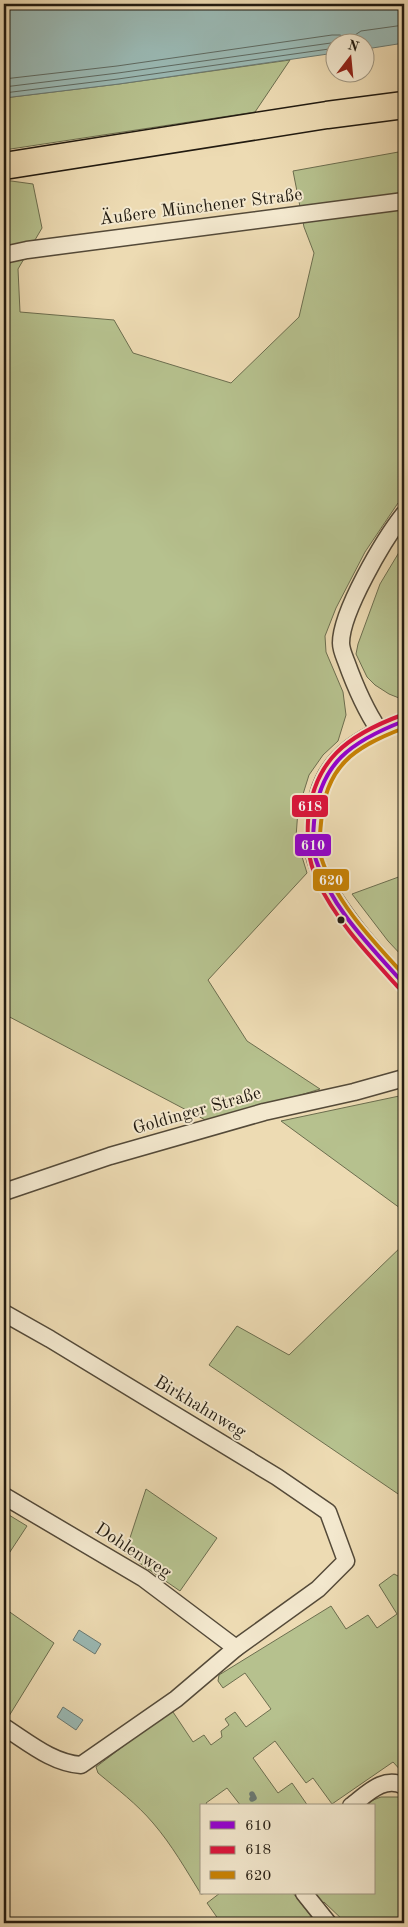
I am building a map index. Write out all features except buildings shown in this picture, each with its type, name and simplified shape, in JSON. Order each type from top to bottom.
[{"type":"main road","points":[[4,166],[404,105]]},
{"type":"street","name":"Äußere Münchener Straße","points":[[4,255],[27,250],[404,201]]},
{"type":"street","points":[[379,730],[362,702],[350,672],[341,646],[342,632],[350,610],[375,560],[404,514]]},
{"type":"street","points":[[404,721],[379,730],[358,742],[332,764],[315,808],[313,847],[323,878],[347,915],[404,984]]},
{"type":"street","name":"Goldinger Straße","points":[[4,1192],[102,1159],[264,1112],[354,1092],[404,1078]]},
{"type":"street","name":"Birkhahnweg","points":[[4,1314],[50,1339],[277,1477],[328,1512],[346,1561],[318,1589],[236,1648]]},
{"type":"street","name":"Dohlenweg","points":[[4,1496],[143,1578],[236,1648]]},
{"type":"street","points":[[4,1727],[44,1753],[73,1764],[81,1764],[176,1699],[236,1648]]},
{"type":"street","points":[[355,1804],[383,1783],[397,1782],[404,1786]]},
{"type":"street","points":[[305,1894],[328,1923]]},
{"type":"green space","points":[[290,60],[255,112],[4,150],[4,98]]},
{"type":"green space","points":[[404,151],[404,498],[398,503],[365,552],[336,608],[325,636],[326,652],[343,692],[346,715],[338,741],[323,755],[309,775],[298,810],[296,837],[307,873],[208,980],[247,1041],[320,1089],[211,1123],[4,1014],[4,180],[33,184],[42,228],[18,269],[20,312],[114,320],[133,353],[231,383],[299,317],[314,253],[304,227],[293,171]]},
{"type":"green space","points":[[404,544],[404,700],[389,694],[375,685],[367,677],[356,654],[380,584]]},
{"type":"green space","points":[[404,875],[404,958],[388,941],[352,894]]},
{"type":"green space","points":[[404,1095],[404,1211],[281,1121]]},
{"type":"green space","points":[[404,1244],[404,1498],[209,1365],[237,1326],[289,1355]]},
{"type":"green space","points":[[146,1489],[217,1538],[180,1591],[125,1553]]},
{"type":"green space","points":[[4,1512],[27,1526],[4,1561]]},
{"type":"green space","points":[[394,1574],[404,1579],[404,1774],[393,1762],[332,1804],[313,1778],[306,1783],[275,1741],[253,1758],[278,1793],[292,1783],[307,1804],[239,1804],[227,1788],[207,1804],[200,1804],[200,1892],[160,1831],[134,1803],[98,1773],[96,1767],[168,1712],[173,1712],[193,1742],[204,1735],[211,1745],[222,1737],[221,1731],[229,1725],[225,1719],[235,1712],[246,1727],[271,1709],[245,1673],[223,1688],[218,1681],[219,1675],[331,1606],[346,1629],[368,1615],[377,1628],[397,1614],[379,1585]]},
{"type":"green space","points":[[4,1608],[54,1643],[9,1716],[4,1713]]},
{"type":"green space","points":[[381,1797],[398,1797],[404,1803],[404,1923],[346,1923],[324,1902],[319,1906],[313,1894],[376,1894],[376,1804],[370,1804],[368,1802]]},
{"type":"green space","points":[[219,1894],[294,1894],[313,1919],[309,1923],[221,1923],[207,1903]]},
{"type":"water","points":[[4,4],[404,4],[404,43],[376,47],[376,32],[326,32],[326,54],[119,84],[4,98]]},
{"type":"water","points":[[79,1630],[101,1644],[95,1654],[73,1640]]},
{"type":"water","points":[[63,1707],[83,1720],[76,1730],[57,1717]]},
{"type":"waterway","points":[[252,1794],[254,1798],[252,1799]]},
{"type":"transit line","name":"618","points":[[399,988],[354,937],[325,895],[312,865],[308,844],[308,821],[311,800],[317,782],[326,766],[337,753],[365,731],[402,715]]},
{"type":"transit line","name":"610","points":[[404,721],[354,746],[331,769],[323,784],[317,802],[313,841],[316,860],[331,894],[353,926],[404,984]]},
{"type":"transit line","name":"620","points":[[404,728],[386,735],[357,751],[345,761],[336,773],[324,803],[319,845],[327,874],[345,905],[368,935],[404,975]]}]
